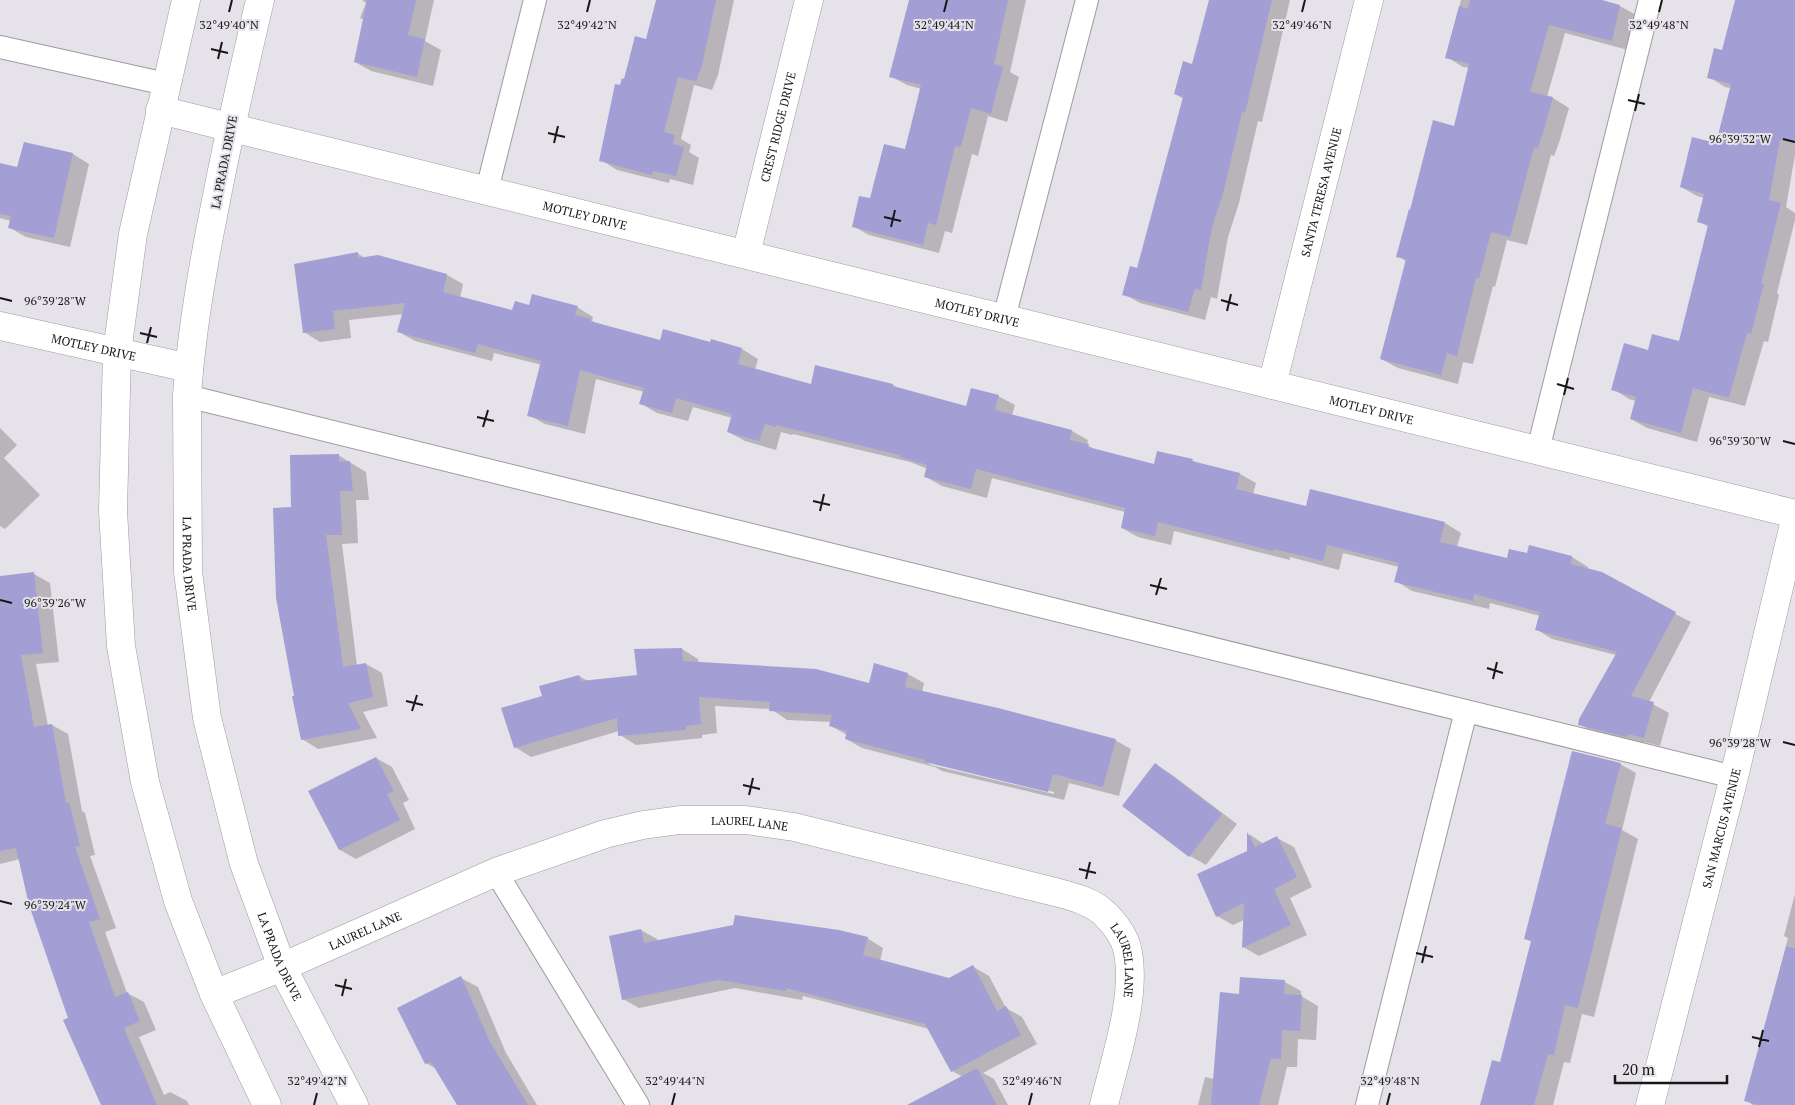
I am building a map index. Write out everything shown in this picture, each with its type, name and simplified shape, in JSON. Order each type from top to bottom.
[{"type":"street","points":[[186,0],[133,234],[117,352],[113,511],[120,646],[145,782],[178,901],[214,994],[267,1105]]},
{"type":"street","name":"LA PRADA DRIVE","points":[[260,0],[231,126],[200,282],[188,368],[186,396],[188,572],[207,718],[244,864],[282,967],[354,1105]]},
{"type":"street","name":"CREST RIDGE DRIVE","points":[[746,254],[809,0]]},
{"type":"street","name":"SANTA TERESA AVENUE","points":[[1272,385],[1369,0]]},
{"type":"street","name":"MOTLEY DRIVE","points":[[163,97],[231,126],[1795,514]]},
{"type":"street","name":"MOTLEY DRIVE","points":[[0,326],[188,368]]},
{"type":"street","name":"SAN MARCUS AVENUE","points":[[1650,1105],[1734,777],[1795,520]]},
{"type":"street","name":"LAUREL LANE","points":[[214,994],[282,967],[496,872],[605,834],[643,825],[680,820],[746,820],[794,826],[1059,893],[1082,900],[1103,912],[1116,928],[1126,946],[1131,976],[1127,1007],[1104,1105]]},
{"type":"lane","points":[[487,190],[535,0]]},
{"type":"lane","points":[[1004,318],[1087,0]]},
{"type":"lane","points":[[1538,450],[1650,0]]},
{"type":"lane","points":[[0,47],[163,97]]},
{"type":"lane","points":[[186,396],[1734,777]]},
{"type":"lane","points":[[1367,1105],[1466,712]]},
{"type":"lane","points":[[496,872],[638,1105]]},
{"type":"building","points":[[367,0],[416,0],[408,35],[425,39],[417,77],[354,62]]},
{"type":"building","points":[[656,0],[716,0],[702,65],[696,81],[678,77],[664,132],[675,135],[673,144],[684,147],[676,176],[653,171],[652,175],[599,161],[615,84],[620,85],[622,78],[624,79],[635,36],[646,39]]},
{"type":"building","points":[[909,0],[1008,0],[994,64],[1003,67],[991,114],[971,108],[961,147],[955,146],[936,225],[928,223],[923,245],[852,227],[859,196],[870,198],[884,144],[905,149],[921,85],[889,77]]},
{"type":"building","points":[[1209,0],[1272,0],[1245,113],[1242,112],[1223,194],[1212,227],[1201,290],[1195,289],[1188,312],[1122,295],[1130,266],[1137,268],[1183,97],[1174,94],[1183,61],[1192,64]]},
{"type":"building","points":[[1470,0],[1602,0],[1620,5],[1612,41],[1549,25],[1530,92],[1553,97],[1543,133],[1538,148],[1534,147],[1510,237],[1491,232],[1479,279],[1476,278],[1457,356],[1447,353],[1441,375],[1380,359],[1406,259],[1396,257],[1433,120],[1454,126],[1469,64],[1445,58],[1459,6],[1468,9]]},
{"type":"building","points":[[1735,0],[1795,0],[1795,143],[1780,140],[1769,200],[1781,203],[1761,284],[1764,284],[1751,334],[1747,333],[1729,398],[1693,388],[1681,433],[1630,419],[1636,397],[1611,390],[1624,343],[1648,350],[1652,334],[1679,341],[1708,225],[1697,222],[1704,194],[1680,187],[1692,137],[1716,143],[1731,84],[1707,78],[1714,48],[1722,50]]},
{"type":"building","points":[[24,142],[73,153],[54,238],[8,228],[11,216],[0,214],[0,163],[17,167]]},
{"type":"building","points":[[358,252],[358,258],[378,255],[447,274],[443,292],[512,310],[515,301],[529,305],[532,294],[578,306],[575,315],[591,319],[590,321],[660,340],[663,329],[710,342],[711,339],[742,348],[738,364],[811,384],[815,365],[893,384],[893,386],[966,406],[971,388],[999,395],[995,410],[1072,430],[1070,440],[1089,444],[1088,447],[1154,464],[1157,451],[1240,473],[1236,489],[1306,506],[1310,489],[1445,522],[1440,542],[1507,558],[1509,549],[1527,553],[1529,545],[1572,556],[1571,564],[1602,572],[1676,612],[1631,696],[1654,702],[1644,738],[1628,734],[1627,737],[1578,725],[1579,719],[1617,652],[1535,630],[1540,612],[1474,594],[1473,601],[1394,582],[1399,563],[1327,545],[1323,561],[1274,549],[1273,551],[1158,522],[1155,536],[1121,528],[1125,508],[976,469],[971,489],[924,477],[927,465],[900,457],[900,455],[776,425],[776,427],[765,424],[759,441],[727,432],[732,414],[676,398],[672,413],[639,404],[644,388],[580,370],[568,426],[527,416],[541,361],[478,344],[475,353],[397,332],[405,303],[333,311],[335,329],[303,333],[294,264]]},
{"type":"building","points":[[339,454],[339,462],[350,461],[353,491],[340,491],[342,535],[326,535],[343,667],[366,663],[373,697],[348,703],[361,729],[301,740],[276,598],[273,508],[291,507],[290,455]]},
{"type":"building","points":[[34,572],[43,653],[21,655],[34,727],[52,724],[66,803],[69,802],[80,846],[75,847],[100,919],[89,922],[115,997],[128,992],[140,1021],[124,1028],[157,1105],[101,1105],[63,1020],[68,1018],[29,905],[16,848],[0,851],[0,576]]},
{"type":"building","points":[[682,648],[683,661],[816,669],[869,683],[874,663],[908,673],[905,687],[998,708],[1116,739],[1103,787],[1053,774],[1048,792],[925,762],[925,760],[845,739],[847,731],[829,726],[832,715],[769,711],[770,702],[699,697],[701,724],[686,726],[686,730],[618,736],[617,718],[514,748],[501,708],[542,696],[539,686],[579,675],[581,681],[637,675],[634,649]]},
{"type":"building","points":[[1572,751],[1621,763],[1605,824],[1622,828],[1578,1008],[1565,1005],[1554,1055],[1548,1054],[1534,1105],[1480,1105],[1492,1060],[1500,1062],[1531,941],[1524,939]]},
{"type":"building","points":[[376,757],[394,791],[387,794],[400,820],[339,850],[308,791]]},
{"type":"building","points":[[1155,763],[1222,814],[1189,857],[1122,806]]},
{"type":"building","points":[[1247,832],[1255,847],[1277,836],[1297,877],[1274,889],[1291,925],[1242,948],[1244,903],[1216,917],[1197,874],[1247,851]]},
{"type":"building","points":[[735,915],[839,930],[868,937],[863,955],[949,978],[973,965],[997,1011],[1006,1006],[1021,1035],[951,1072],[925,1024],[786,988],[786,991],[718,980],[622,1000],[609,936],[641,929],[644,943],[733,925]]},
{"type":"building","points":[[1786,947],[1795,948],[1795,1105],[1759,1105],[1744,1101]]},
{"type":"building","points":[[461,976],[490,1042],[528,1105],[457,1105],[431,1062],[425,1064],[397,1008]]},
{"type":"building","points":[[1240,977],[1285,980],[1284,994],[1302,995],[1300,1031],[1282,1030],[1281,1059],[1271,1058],[1259,1105],[1211,1105],[1220,992],[1239,994]]},
{"type":"building","points":[[977,1068],[997,1105],[907,1105]]}]
